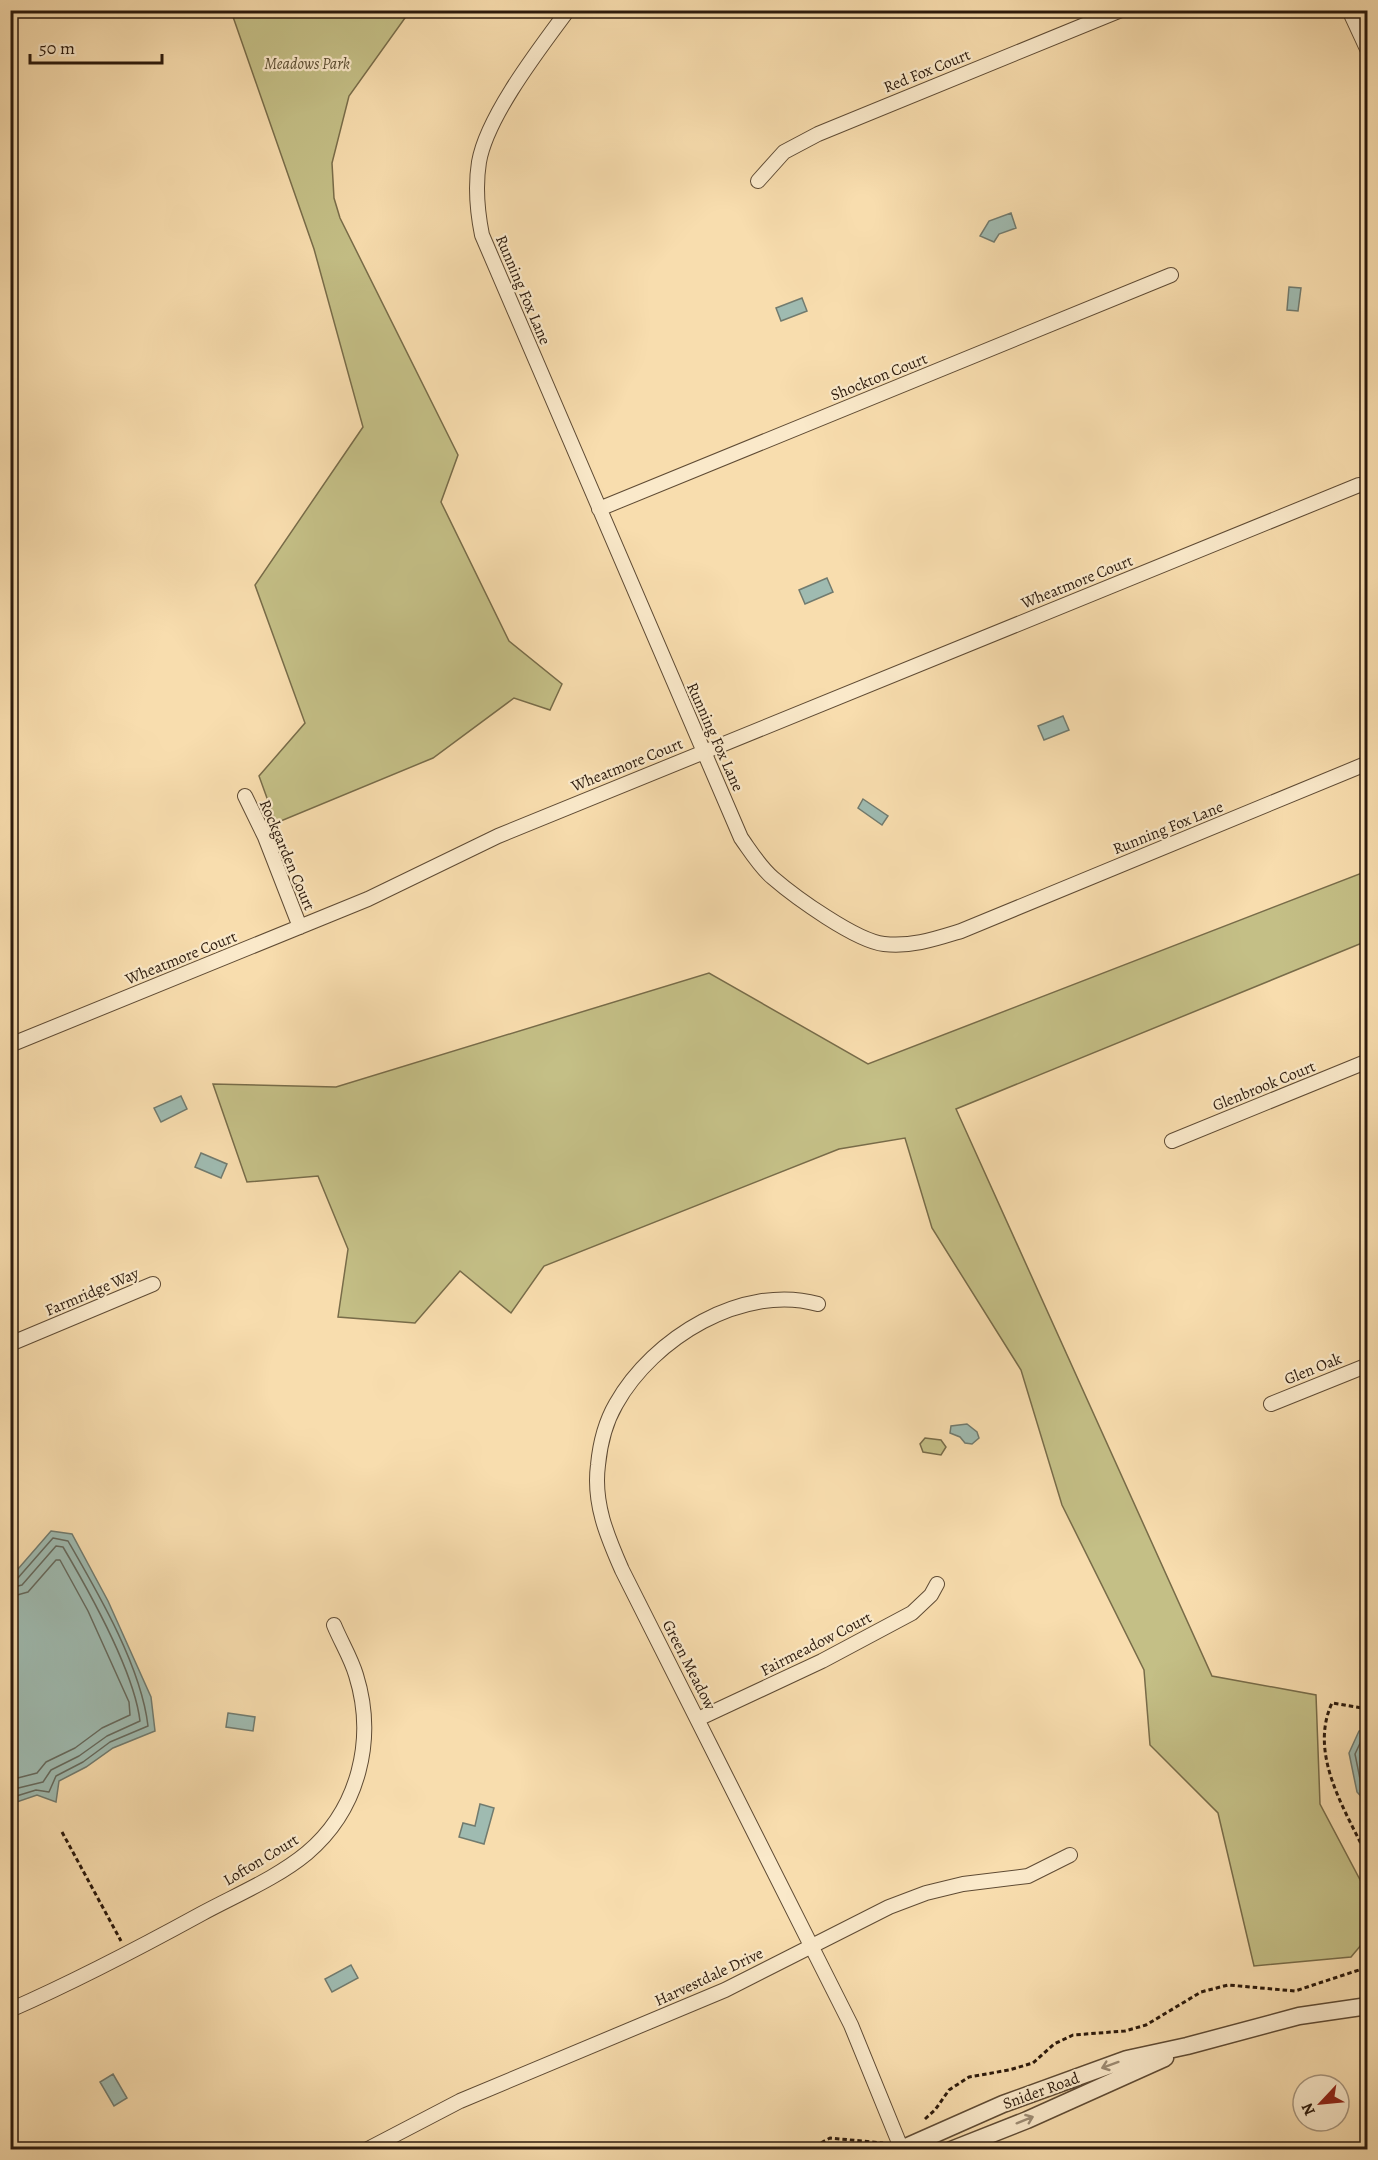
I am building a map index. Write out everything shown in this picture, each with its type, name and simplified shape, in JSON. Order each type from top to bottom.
[{"type":"street","name":"Running Fox Lane","points":[[568,10],[528,68],[488,135],[478,167],[477,210],[490,260],[702,752],[741,838],[756,860],[773,878],[840,926],[881,944],[916,945],[961,931],[1368,763]]},
{"type":"street","name":"Red Fox Court","points":[[758,181],[784,152],[819,134],[1121,10]]},
{"type":"street","points":[[1349,10],[1368,51]]},
{"type":"street","name":"Shockton Court","points":[[599,509],[1171,275]]},
{"type":"street","name":"Wheatmore Court","points":[[10,1045],[416,878],[498,836],[1359,485]]},
{"type":"street","name":"Rockgarden Court","points":[[244,796],[265,837],[300,927]]},
{"type":"street","name":"Glenbrook Court","points":[[1172,1141],[1368,1061]]},
{"type":"street","name":"Farmridge Way","points":[[10,1344],[153,1284]]},
{"type":"street","name":"Green Meadow","points":[[818,1304],[785,1298],[752,1302],[714,1317],[680,1337],[649,1362],[616,1404],[602,1441],[597,1468],[598,1494],[605,1534],[851,2025],[901,2149]]},
{"type":"street","name":"Glen Oak","points":[[1271,1404],[1368,1365]]},
{"type":"street","name":"Fairmeadow Court","points":[[698,1719],[822,1661],[912,1613],[931,1596],[937,1584]]},
{"type":"street","name":"Lofton Court","points":[[10,2010],[65,1986],[286,1868],[326,1834],[342,1813],[354,1790],[361,1764],[365,1725],[356,1673],[334,1626]]},
{"type":"street","name":"Harvestdale Drive","points":[[366,2150],[460,2102],[686,2008],[889,1908],[926,1893],[963,1884],[1028,1876],[1070,1855]]},
{"type":"street","name":"Snider Road","points":[[901,2149],[1003,2104],[1127,2059],[1187,2046],[1299,2016],[1368,2006]]},
{"type":"street","name":"Snider Road","points":[[951,2150],[1090,2092],[1187,2046]]},
{"type":"path","points":[[1368,1709],[1332,1703],[1325,1717],[1323,1744],[1332,1783],[1368,1858]]},
{"type":"path","points":[[62,1832],[128,1953]]},
{"type":"path","points":[[920,2124],[935,2110],[949,2090],[969,2077],[1033,2063],[1054,2044],[1073,2035],[1125,2031],[1146,2025],[1201,1992],[1228,1985],[1295,1991],[1368,1967]]},
{"type":"path","points":[[808,2150],[830,2138],[883,2143]]},
{"type":"green space","name":"Meadows Park","points":[[231,11],[410,11],[349,96],[332,163],[334,198],[340,218],[458,455],[441,502],[509,641],[562,684],[550,710],[514,698],[433,758],[276,823],[259,776],[305,723],[255,585],[363,427],[314,249]]},
{"type":"green space","points":[[1367,871],[1367,941],[956,1109],[1212,1676],[1316,1695],[1320,1804],[1367,1893],[1367,1938],[1351,1957],[1254,1966],[1218,1813],[1150,1745],[1144,1670],[1062,1505],[1021,1370],[932,1228],[905,1138],[839,1149],[544,1266],[511,1313],[460,1271],[415,1323],[338,1317],[348,1249],[318,1176],[247,1182],[213,1084],[336,1087],[709,973],[868,1064]]},
{"type":"green space","points":[[925,1438],[941,1440],[946,1447],[941,1455],[923,1452],[920,1444]]},
{"type":"water","points":[[1011,213],[1016,228],[999,234],[994,242],[980,236],[989,221]]},
{"type":"water","points":[[1289,287],[1301,288],[1298,311],[1287,310]]},
{"type":"water","points":[[802,298],[807,311],[781,321],[776,308]]},
{"type":"water","points":[[827,578],[833,592],[805,604],[799,590]]},
{"type":"water","points":[[1063,716],[1069,730],[1044,740],[1038,726]]},
{"type":"water","points":[[863,799],[888,816],[882,825],[858,808]]},
{"type":"water","points":[[181,1096],[187,1109],[161,1122],[154,1108]]},
{"type":"water","points":[[201,1153],[227,1164],[221,1178],[195,1167]]},
{"type":"water","points":[[967,1424],[977,1432],[979,1438],[972,1444],[965,1443],[960,1437],[950,1433],[951,1426]]},
{"type":"water","points":[[51,1531],[72,1534],[108,1601],[151,1697],[155,1731],[113,1748],[86,1767],[59,1781],[56,1802],[37,1795],[11,1804],[11,1577]]},
{"type":"water","points":[[228,1713],[255,1717],[253,1731],[226,1727]]},
{"type":"water","points":[[1368,1728],[1367,1803],[1357,1792],[1349,1753],[1359,1731]]},
{"type":"water","points":[[480,1804],[494,1808],[484,1844],[459,1837],[463,1823],[475,1826]]},
{"type":"water","points":[[351,1965],[358,1978],[332,1992],[325,1979]]},
{"type":"water","points":[[113,2074],[127,2098],[114,2106],[100,2082]]}]
